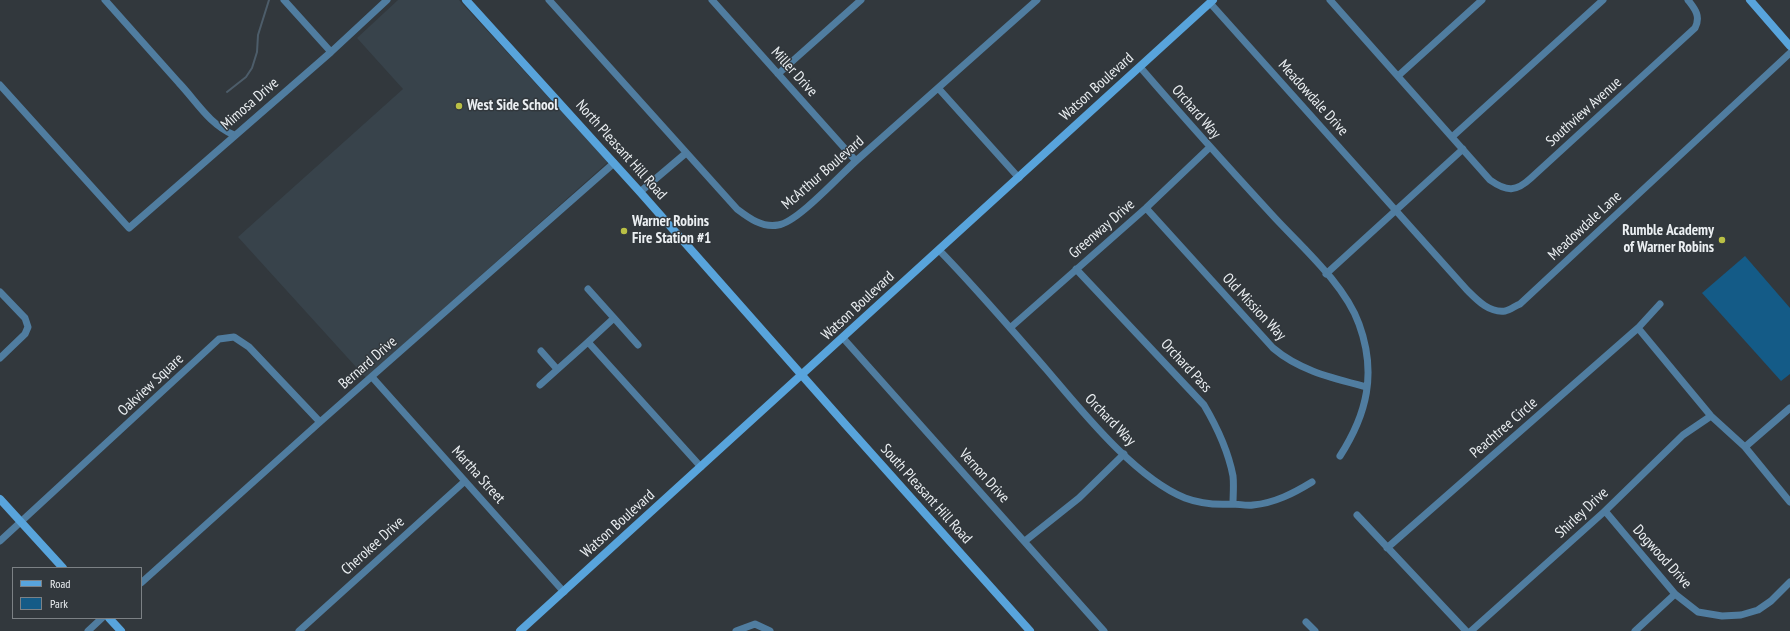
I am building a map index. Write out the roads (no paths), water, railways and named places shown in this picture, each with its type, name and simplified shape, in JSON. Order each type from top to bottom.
[{"type":"street","points":[[105,0],[192,97],[209,120],[223,131],[234,135]]},
{"type":"street","points":[[284,0],[331,52]]},
{"type":"street","name":"Mimosa Drive","points":[[0,85],[129,228],[331,52],[387,0]]},
{"type":"street","name":"North Pleasant Hill Road","points":[[466,0],[640,192],[802,375]]},
{"type":"street","name":"McArthur Boulevard","points":[[549,0],[737,209],[757,223],[779,225],[798,215],[856,161],[939,89],[1037,0]]},
{"type":"street","name":"Miller Drive","points":[[712,0],[856,161]]},
{"type":"street","points":[[778,74],[861,0]]},
{"type":"street","name":"Southview Avenue","points":[[1330,0],[1490,180],[1504,188],[1514,189],[1522,186],[1695,28],[1698,22],[1698,16],[1696,10],[1688,0]]},
{"type":"street","points":[[1398,76],[1482,0]]},
{"type":"street","points":[[1452,137],[1603,0]]},
{"type":"street","points":[[1750,0],[1790,46]]},
{"type":"street","name":"Watson Boulevard","points":[[520,631],[1212,1]]},
{"type":"street","name":"Meadowdale Drive","points":[[1212,1],[1396,210]]},
{"type":"street","name":"Meadowdale Lane","points":[[1396,210],[1467,290],[1484,306],[1494,310],[1505,311],[1520,304],[1790,53]]},
{"type":"street","name":"Orchard Way","points":[[1140,67],[1210,147],[1326,274],[1352,308],[1359,323],[1368,356],[1367,387],[1365,404],[1359,422],[1351,439],[1340,456]]},
{"type":"street","points":[[939,89],[1019,178]]},
{"type":"street","name":"Greenway Drive","points":[[1010,328],[1146,208],[1210,147]]},
{"type":"street","points":[[1326,274],[1463,149]]},
{"type":"street","points":[[640,192],[686,153]]},
{"type":"street","name":"Bernard Drive","points":[[142,582],[320,422],[614,163]]},
{"type":"street","name":"Old Mission Way","points":[[1146,208],[1273,348],[1282,356],[1297,365],[1322,376],[1367,387]]},
{"type":"street","name":"Orchard Way","points":[[939,250],[1096,426],[1152,479],[1185,498],[1203,503],[1219,505],[1252,505],[1267,503],[1297,491],[1312,482]]},
{"type":"street","name":"Orchard Pass","points":[[1076,269],[1204,405],[1217,428],[1226,451],[1233,477],[1233,504]]},
{"type":"street","points":[[588,290],[638,345]]},
{"type":"street","points":[[0,292],[28,324],[25,334],[0,358]]},
{"type":"street","name":"Peachtree Circle","points":[[1387,548],[1638,328],[1660,304]]},
{"type":"street","points":[[540,385],[614,318]]},
{"type":"street","points":[[1638,328],[1711,416],[1745,447],[1790,502]]},
{"type":"street","name":"Oakview Square","points":[[0,541],[219,339],[234,337],[249,347],[320,422]]},
{"type":"street","name":"Vernon Drive","points":[[843,338],[1104,631]]},
{"type":"street","points":[[588,342],[701,467]]},
{"type":"street","points":[[541,351],[558,369]]},
{"type":"street","name":"South Pleasant Hill Road","points":[[802,375],[1030,631]]},
{"type":"street","name":"Martha Street","points":[[372,377],[564,592]]},
{"type":"street","points":[[1745,447],[1790,408]]},
{"type":"street","name":"Shirley Drive","points":[[1471,631],[1605,511],[1683,435],[1711,416]]},
{"type":"street","points":[[1025,541],[1079,498],[1124,454]]},
{"type":"street","name":"Cherokee Drive","points":[[299,631],[465,481]]},
{"type":"street","points":[[0,500],[62,567]]},
{"type":"street","name":"Dogwood Drive","points":[[1605,511],[1675,594],[1698,612],[1722,616],[1741,615],[1758,610],[1771,601],[1790,582]]},
{"type":"street","points":[[1357,515],[1466,631]]},
{"type":"street","points":[[1635,631],[1675,594]]},
{"type":"street","points":[[88,631],[101,619]]},
{"type":"street","points":[[110,619],[121,631]]},
{"type":"street","points":[[1306,622],[1315,631]]},
{"type":"street","points":[[736,631],[755,624],[770,631]]},
{"type":"waterway","points":[[227,92],[246,77],[252,68],[257,52],[258,35],[269,0]]},
{"type":"place","name":"West Side School","points":[[459,106]]},
{"type":"place","name":"Warner Robins Fire Station #1","points":[[624,231]]},
{"type":"place","name":"Rumble Academy of Warner Robins","points":[[1722,240]]}]
